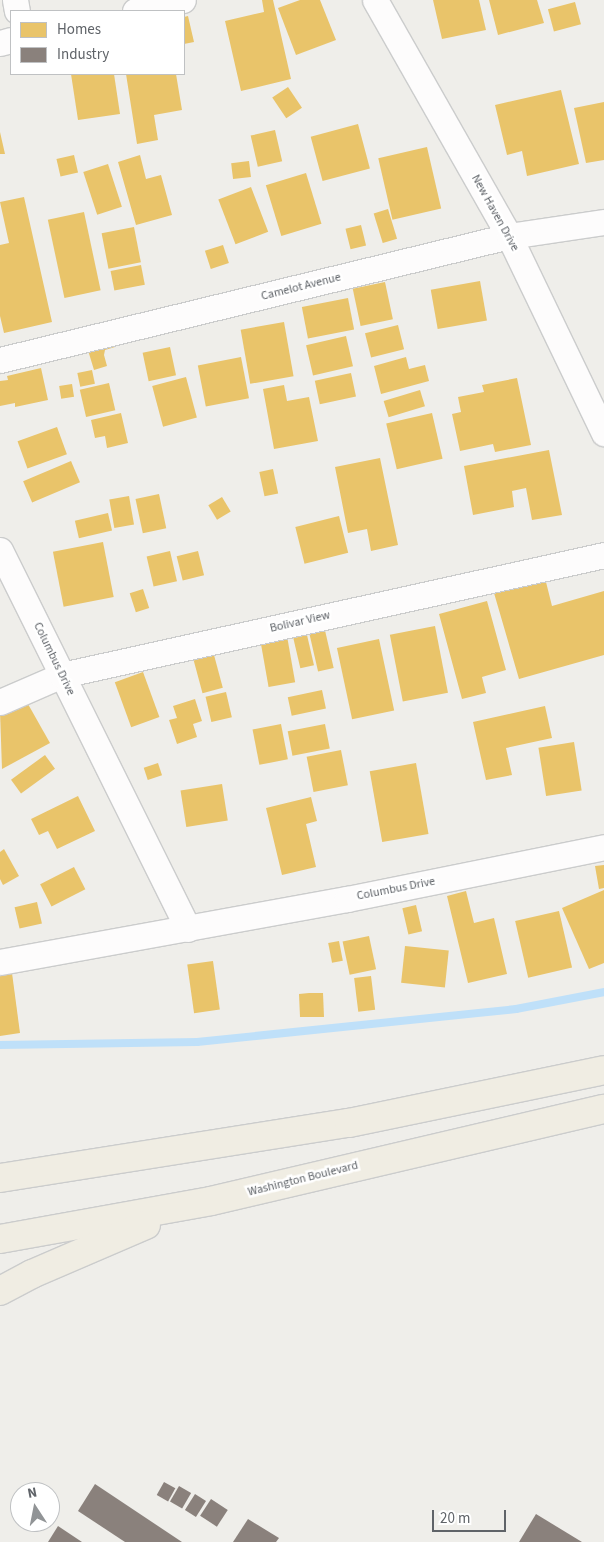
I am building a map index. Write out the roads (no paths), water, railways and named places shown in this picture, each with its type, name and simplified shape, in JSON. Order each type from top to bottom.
[{"type":"highway","points":[[3,1176],[349,1123],[604,1070]]},
{"type":"highway","name":"Washington Boulevard","points":[[0,1239],[211,1201],[604,1109]]},
{"type":"highway","points":[[0,1292],[32,1274],[160,1218],[211,1201]]},
{"type":"street","points":[[139,10],[183,0]]},
{"type":"street","name":"New Haven Drive","points":[[375,0],[509,236],[604,433]]},
{"type":"street","name":"Camelot Avenue","points":[[0,360],[509,236],[604,222]]},
{"type":"street","name":"Columbus Drive","points":[[0,550],[188,929]]},
{"type":"street","name":"Bolivar View","points":[[0,702],[62,675],[604,555]]},
{"type":"street","name":"Columbus Drive","points":[[0,962],[188,929],[604,847]]},
{"type":"waterway","points":[[0,1045],[197,1042],[516,1009],[604,992]]}]
